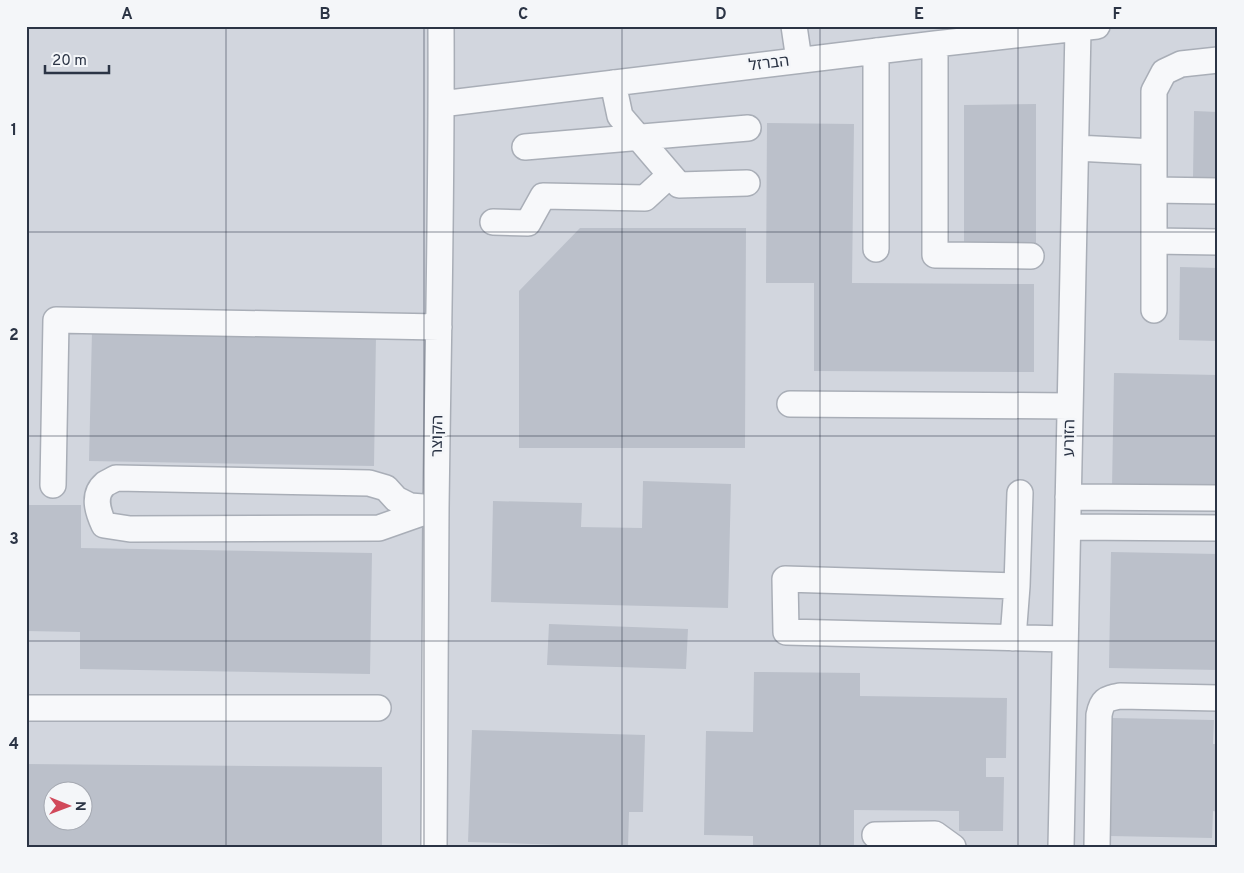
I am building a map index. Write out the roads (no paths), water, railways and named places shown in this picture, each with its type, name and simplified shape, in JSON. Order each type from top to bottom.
[{"type":"street","name":"הקוצר","points":[[434,847],[436,508],[440,328],[441,26]]},
{"type":"street","points":[[794,26],[799,60]]},
{"type":"street","name":"הברזל","points":[[441,104],[799,60],[891,42],[935,44],[1088,28]]},
{"type":"street","name":"הזורע","points":[[1061,847],[1076,148],[1088,28]]},
{"type":"street","points":[[876,249],[891,42]]},
{"type":"street","points":[[935,44],[936,255],[1031,256]]},
{"type":"street","points":[[1154,310],[1154,91],[1164,72],[1180,64],[1218,60]]},
{"type":"street","points":[[613,83],[620,116],[679,185],[747,183]]},
{"type":"street","points":[[525,147],[748,128]]},
{"type":"street","points":[[1076,148],[1154,152]]},
{"type":"street","points":[[493,222],[528,223],[543,196],[645,198],[670,175]]},
{"type":"street","points":[[1154,190],[1218,191]]},
{"type":"street","points":[[1154,241],[1218,242]]},
{"type":"street","points":[[53,485],[56,320],[440,328]]},
{"type":"street","points":[[790,404],[1070,406]]},
{"type":"street","points":[[116,478],[369,483],[386,488],[396,499],[410,506],[436,508],[379,528],[130,529],[104,525],[98,512],[98,496],[105,485],[116,478]]},
{"type":"street","points":[[1013,638],[1017,586],[1020,492]]},
{"type":"street","points":[[1068,497],[1218,498]]},
{"type":"street","points":[[1068,528],[1218,528]]},
{"type":"street","points":[[1017,586],[785,579],[786,632],[1065,639]]},
{"type":"street","points":[[1097,847],[1098,715],[1101,704],[1106,699],[1120,696],[1218,698]]},
{"type":"street","points":[[26,708],[378,708]]},
{"type":"street","points":[[876,835],[935,834],[953,847]]}]
